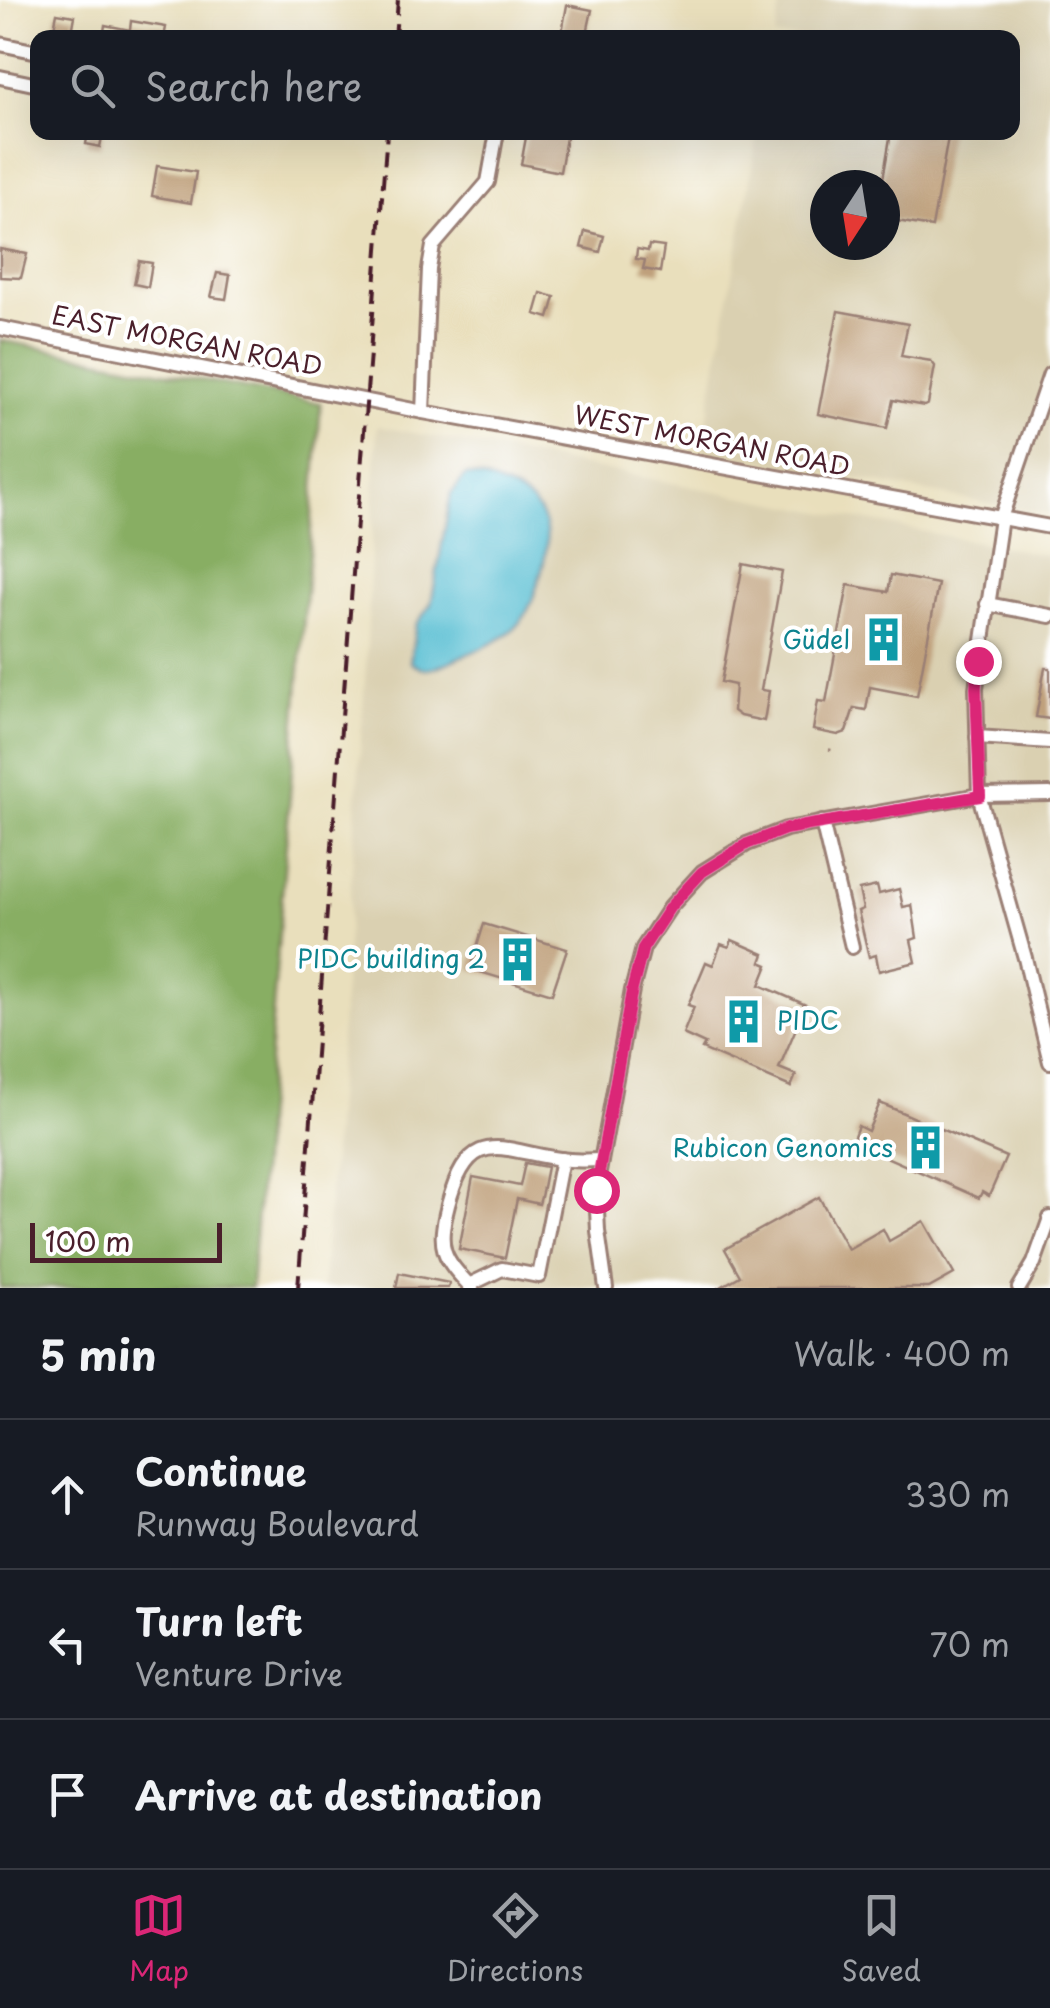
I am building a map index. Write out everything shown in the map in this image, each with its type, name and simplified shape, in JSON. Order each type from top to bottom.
[{"type":"street","points":[[0,44],[30,50]]},
{"type":"street","points":[[0,77],[30,83]]},
{"type":"street","points":[[424,412],[426,308],[433,246],[488,182],[496,140]]},
{"type":"street","name":"EAST MORGAN ROAD","points":[[0,328],[365,399]]},
{"type":"street","points":[[1050,374],[1001,518],[976,688],[980,796],[1050,1062]]},
{"type":"street","name":"WEST MORGAN ROAD","points":[[365,399],[1050,527]]},
{"type":"street","points":[[986,604],[1050,616]]},
{"type":"street","points":[[977,738],[1050,742]]},
{"type":"street","points":[[606,1288],[596,1190],[601,1160],[643,948],[670,907],[702,872],[747,844],[786,829],[980,796],[1050,794]]},
{"type":"street","points":[[822,822],[852,948]]},
{"type":"street","points":[[562,1159],[540,1276],[502,1269],[470,1287],[442,1254],[441,1232],[451,1194],[468,1159],[486,1148],[508,1147],[562,1159],[601,1160]]},
{"type":"street","points":[[1019,1288],[1046,1248],[1050,1218]]},
{"type":"path","points":[[830,745],[830,751]]},
{"type":"shaded area","points":[[781,0],[1050,0],[1050,515],[702,450],[757,140],[1020,140],[1020,30],[776,30]]},
{"type":"shaded area","points":[[377,426],[1050,556],[1050,1288],[323,1288],[366,667]]},
{"type":"green space","points":[[0,340],[321,403],[251,1288],[0,1288]]},
{"type":"water","points":[[466,475],[495,482],[531,502],[547,535],[544,563],[529,607],[514,628],[500,639],[441,666],[422,668],[410,662],[416,625],[431,604],[451,494]]},
{"type":"building","points":[[567,5],[592,10],[588,30],[562,30]]},
{"type":"building","points":[[57,13],[75,16],[72,30],[54,30]]},
{"type":"building","points":[[131,21],[166,27],[165,30],[130,30]]},
{"type":"building","points":[[105,25],[130,30],[104,30]]},
{"type":"building","points":[[87,140],[101,140],[100,147],[86,144]]},
{"type":"building","points":[[526,140],[566,140],[560,172],[521,164]]},
{"type":"building","points":[[890,140],[948,140],[932,227],[900,222],[900,170],[885,170]]},
{"type":"building","points":[[157,166],[196,172],[191,203],[152,196]]},
{"type":"building","points":[[585,231],[604,236],[600,252],[581,247]]},
{"type":"building","points":[[649,245],[664,247],[660,272],[643,269],[645,260],[636,259],[637,249],[648,251]]},
{"type":"building","points":[[0,249],[27,254],[21,278],[0,277]]},
{"type":"building","points":[[139,261],[152,263],[148,287],[134,284]]},
{"type":"building","points":[[217,273],[230,275],[226,299],[211,297]]},
{"type":"building","points":[[541,293],[555,297],[549,318],[535,314]]},
{"type":"building","points":[[838,311],[908,324],[901,356],[931,361],[935,366],[928,404],[893,400],[887,428],[818,414]]},
{"type":"building","points":[[743,564],[782,572],[761,690],[769,691],[764,721],[733,711],[735,685],[721,682]]},
{"type":"building","name":"Güdel","points":[[891,575],[938,584],[917,696],[870,687],[866,710],[854,708],[846,732],[838,735],[813,730],[818,701],[826,702],[848,585],[888,592]]},
{"type":"building","points":[[1045,668],[1050,668],[1050,719],[1036,717]]},
{"type":"building","points":[[877,886],[879,894],[899,889],[903,907],[912,905],[917,938],[911,940],[916,962],[879,971],[876,955],[869,957],[858,911],[863,909],[859,890]]},
{"type":"building","name":"PIDC building 2","points":[[484,924],[567,949],[552,994],[470,969]]},
{"type":"building","name":"PIDC","points":[[732,940],[764,954],[761,962],[768,965],[760,985],[806,1005],[779,1068],[796,1075],[791,1087],[702,1049],[705,1044],[683,1034],[694,1007],[688,1005],[706,962],[713,965],[721,944],[729,947]]},
{"type":"building","name":"Rubicon Genomics","points":[[880,1103],[1006,1157],[989,1196],[982,1192],[979,1198],[861,1146],[864,1141],[854,1136],[858,1126],[868,1131]]},
{"type":"building","points":[[525,1163],[547,1167],[541,1197],[539,1204],[517,1199],[505,1258],[459,1249],[473,1177],[520,1186]]},
{"type":"building","points":[[819,1197],[848,1249],[883,1229],[889,1241],[924,1221],[954,1274],[929,1288],[719,1288],[740,1276],[725,1249]]},
{"type":"building","points":[[399,1273],[449,1283],[448,1288],[396,1288]]},
{"type":"railway","points":[[396,30],[398,0]]},
{"type":"railway","points":[[298,1288],[386,140]]},
{"type":"place","name":"Güdel","points":[[883,640]]},
{"type":"place","name":"PIDC building 2","points":[[518,959]]},
{"type":"place","name":"PIDC","points":[[744,1021]]},
{"type":"place","name":"Rubicon Genomics","points":[[926,1148]]},
{"type":"route","points":[[596,1190],[632,990],[643,948],[670,907],[702,872],[747,844],[786,829],[980,796],[978,661]]}]
